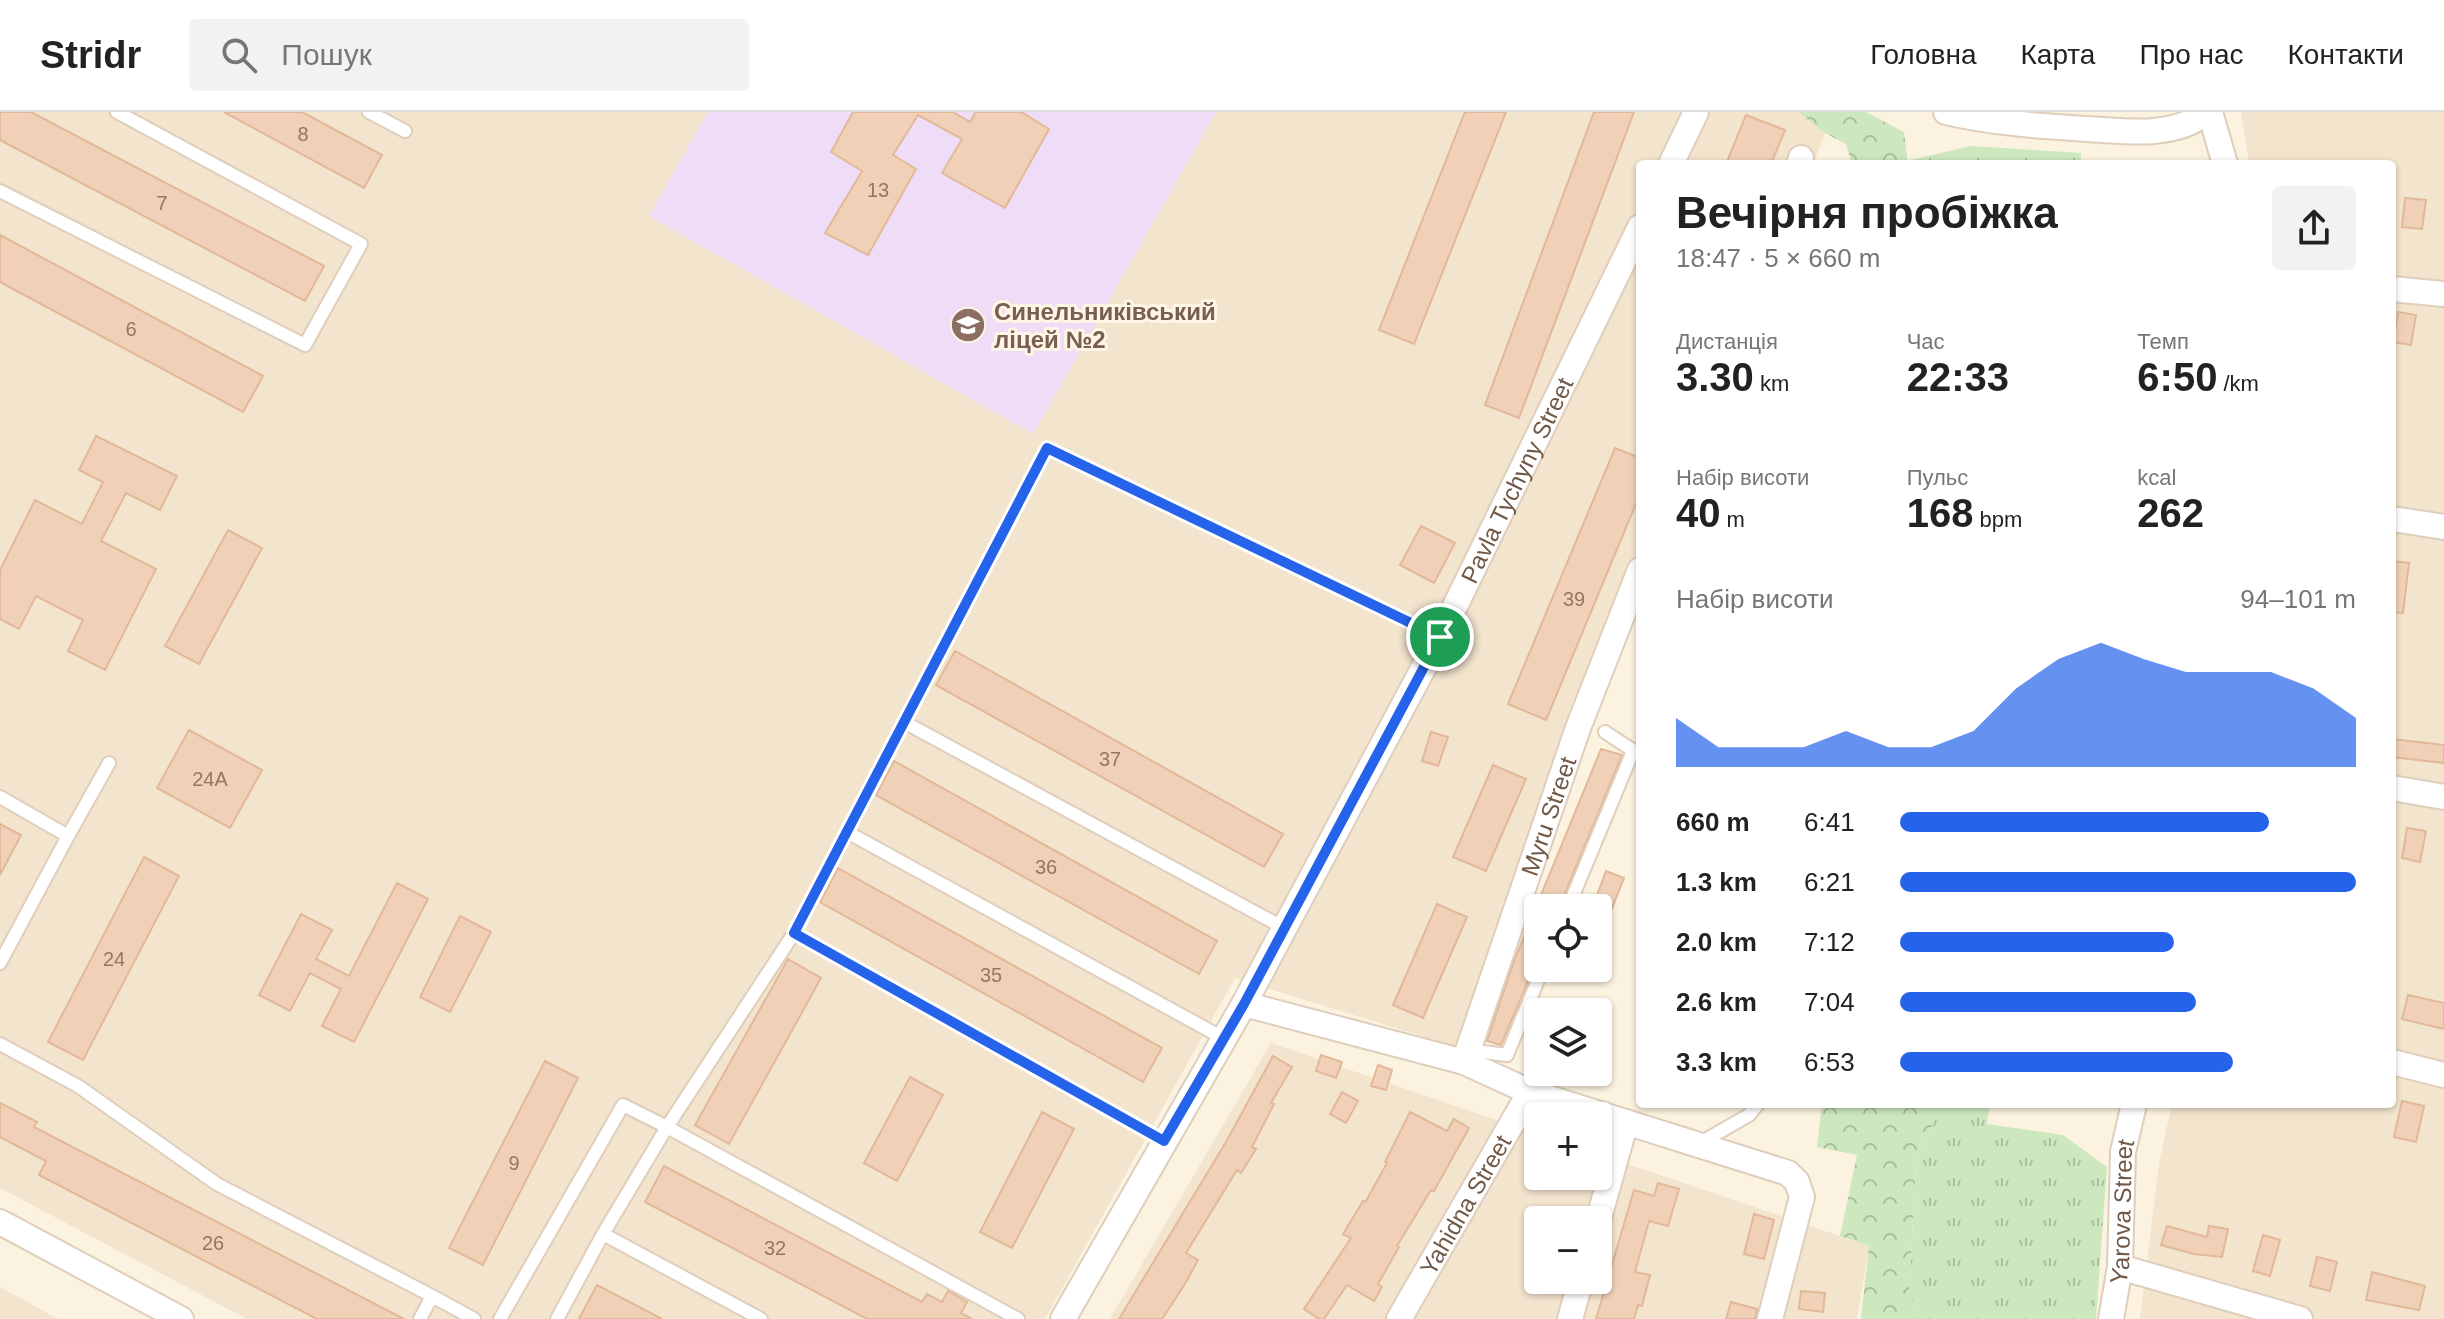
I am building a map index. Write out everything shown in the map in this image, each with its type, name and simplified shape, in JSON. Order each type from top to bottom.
[{"type":"street","points":[[1673,160],[1696,112]]},
{"type":"street","points":[[1946,112],[1992,120],[2135,132],[2182,126],[2208,112],[2224,160]]},
{"type":"street","name":"Pavla Tychyny Street","points":[[1063,1319],[1244,1004],[1440,637],[1636,235]]},
{"type":"street","points":[[2396,289],[2444,294]]},
{"type":"street","points":[[2396,520],[2444,527]]},
{"type":"street","name":"Myru Street","points":[[1466,1056],[1578,728],[1636,580]]},
{"type":"street","points":[[2396,789],[2444,797]]},
{"type":"street","points":[[1244,1004],[1466,1056],[1530,1092],[1788,1173],[1797,1182],[1802,1197],[1770,1319]]},
{"type":"street","points":[[2396,1063],[2444,1075]]},
{"type":"street","name":"Yahidna Street","points":[[1399,1319],[1530,1092]]},
{"type":"street","name":"Yarova Street","points":[[2111,1319],[2120,1267],[2123,1152],[2133,1108]]},
{"type":"street","points":[[1602,1206],[1626,1122]]},
{"type":"street","points":[[0,1222],[181,1319]]},
{"type":"street","points":[[2120,1267],[2300,1319]]},
{"type":"street","points":[[1570,1319],[1577,1294]]},
{"type":"lane","points":[[0,191],[305,345],[361,244],[117,112]]},
{"type":"lane","points":[[369,112],[405,131]]},
{"type":"lane","points":[[557,1319],[667,1127],[794,933],[1047,448],[1440,637]]},
{"type":"lane","points":[[904,722],[1284,928]]},
{"type":"lane","points":[[1574,894],[1636,753],[1605,732]]},
{"type":"lane","points":[[0,963],[109,763]]},
{"type":"lane","points":[[0,797],[68,836]]},
{"type":"lane","points":[[847,832],[1223,1038]]},
{"type":"lane","points":[[794,933],[1164,1141]]},
{"type":"lane","points":[[1466,1056],[1507,1055],[1537,982]]},
{"type":"lane","points":[[0,1044],[78,1086],[217,1184],[474,1319]]},
{"type":"lane","points":[[500,1319],[623,1105],[1018,1319]]},
{"type":"lane","points":[[1697,1145],[1749,1115],[1755,1108]]},
{"type":"lane","points":[[603,1234],[761,1319]]},
{"type":"lane","points":[[420,1319],[432,1296]]},
{"type":"shaded area","points":[[0,112],[1798,112],[1825,133],[1815,160],[1636,160],[1636,608],[1460,1048],[1235,978],[1045,1319],[247,1319],[0,1188]]},
{"type":"shaded area","name":"Синельниківський ліцей №2","points":[[708,112],[1216,112],[1033,434],[649,216]]},
{"type":"shaded area","points":[[2241,112],[2444,112],[2444,1319],[2140,1319],[2159,1164],[2171,1108],[2396,1108],[2396,160],[2248,160]]},
{"type":"shaded area","points":[[1271,1043],[1524,1129],[1524,1190],[1612,1190],[1612,1159],[1869,1246],[1857,1319],[1110,1319]]},
{"type":"shaded area","points":[[0,1287],[58,1319],[0,1319]]},
{"type":"green space","points":[[1798,112],[1866,112],[1904,132],[1908,160],[1851,160],[1846,144],[1825,133]]},
{"type":"green space","points":[[1971,146],[2081,153],[2081,160],[1910,160]]},
{"type":"green space","points":[[1822,1108],[1939,1108],[1916,1166],[1909,1297],[1922,1319],[1861,1319],[1869,1246],[1840,1236],[1857,1155],[1817,1147]]},
{"type":"green space","points":[[1939,1108],[1989,1108],[1987,1124],[2063,1135],[2107,1167],[2096,1319],[1922,1319],[1909,1297],[1916,1166]]},
{"type":"building","points":[[0,112],[31,112],[324,266],[305,301],[0,140]]},
{"type":"building","points":[[224,112],[302,112],[382,155],[364,188]]},
{"type":"building","points":[[853,112],[953,112],[970,122],[976,112],[1021,112],[1049,129],[1005,208],[942,173],[962,139],[918,115],[893,155],[916,169],[868,255],[825,233],[862,171],[831,152]]},
{"type":"building","points":[[1465,112],[1506,112],[1414,344],[1379,330]]},
{"type":"building","points":[[1594,112],[1634,112],[1519,418],[1485,405]]},
{"type":"building","points":[[1746,115],[1785,130],[1773,160],[1728,160]]},
{"type":"building","points":[[2405,198],[2426,200],[2422,229],[2402,227]]},
{"type":"building","points":[[0,235],[263,376],[243,412],[0,282]]},
{"type":"building","points":[[2398,312],[2416,315],[2411,345],[2396,342]]},
{"type":"building","points":[[96,436],[177,476],[160,510],[126,493],[101,541],[156,569],[105,670],[68,651],[83,620],[36,596],[19,629],[0,619],[0,570],[35,500],[82,524],[103,482],[79,470]]},
{"type":"building","points":[[1615,448],[1636,456],[1636,504],[1546,720],[1508,704]]},
{"type":"building","points":[[1421,526],[1455,543],[1434,583],[1400,565]]},
{"type":"building","points":[[228,530],[262,548],[199,664],[165,646]]},
{"type":"building","points":[[2396,561],[2409,563],[2403,613],[2396,612]]},
{"type":"building","points":[[955,651],[1283,834],[1264,867],[936,685]]},
{"type":"building","points":[[189,730],[262,770],[230,828],[157,788]]},
{"type":"building","points":[[1431,732],[1448,737],[1438,766],[1422,761]]},
{"type":"building","points":[[2396,739],[2444,745],[2444,763],[2396,757]]},
{"type":"building","points":[[1601,749],[1622,755],[1565,894],[1541,894]]},
{"type":"building","points":[[894,761],[1217,941],[1199,974],[876,795]]},
{"type":"building","points":[[1493,765],[1526,779],[1486,871],[1453,857]]},
{"type":"building","points":[[0,824],[21,835],[0,875]]},
{"type":"building","points":[[2407,828],[2426,831],[2420,862],[2402,858]]},
{"type":"building","points":[[144,857],[179,876],[83,1060],[48,1042]]},
{"type":"building","points":[[838,868],[1162,1048],[1143,1082],[820,902]]},
{"type":"building","points":[[1606,871],[1624,878],[1612,908],[1612,894],[1597,894]]},
{"type":"building","points":[[397,883],[428,899],[354,1042],[322,1026],[341,989],[310,973],[290,1011],[259,995],[301,914],[332,930],[316,959],[349,976]]},
{"type":"building","points":[[1437,904],[1467,917],[1423,1018],[1393,1005]]},
{"type":"building","points":[[460,916],[491,932],[450,1012],[420,997]]},
{"type":"building","points":[[1524,937],[1524,982],[1528,982],[1501,1045],[1487,1041]]},
{"type":"building","points":[[788,959],[821,978],[729,1144],[695,1125]]},
{"type":"building","points":[[2408,995],[2444,1003],[2444,1029],[2402,1019]]},
{"type":"building","points":[[1321,1055],[1342,1062],[1336,1078],[1316,1071]]},
{"type":"building","points":[[1273,1056],[1292,1067],[1271,1103],[1274,1104],[1252,1147],[1256,1149],[1241,1173],[1237,1170],[1186,1253],[1198,1260],[1185,1284],[1162,1319],[1119,1319],[1226,1142]]},
{"type":"building","points":[[545,1061],[578,1078],[483,1265],[449,1248]]},
{"type":"building","points":[[1378,1065],[1392,1070],[1386,1090],[1371,1086]]},
{"type":"building","points":[[910,1077],[943,1095],[897,1181],[864,1163]]},
{"type":"building","points":[[1342,1092],[1358,1101],[1346,1123],[1330,1114]]},
{"type":"building","points":[[2402,1101],[2424,1106],[2416,1142],[2394,1137]]},
{"type":"building","points":[[0,1103],[37,1122],[34,1127],[404,1319],[317,1319],[39,1175],[46,1161],[0,1137]]},
{"type":"building","points":[[1042,1112],[1074,1129],[1012,1248],[980,1232]]},
{"type":"building","points":[[1410,1112],[1447,1131],[1454,1119],[1469,1128],[1434,1191],[1431,1190],[1397,1246],[1378,1284],[1382,1287],[1374,1301],[1347,1285],[1324,1319],[1319,1319],[1304,1309],[1351,1238],[1343,1234],[1387,1163]]},
{"type":"building","points":[[664,1166],[922,1302],[927,1294],[942,1302],[948,1291],[967,1302],[961,1313],[972,1319],[867,1319],[645,1202]]},
{"type":"building","points":[[1658,1183],[1679,1189],[1668,1226],[1649,1221],[1635,1272],[1650,1275],[1642,1306],[1638,1305],[1634,1319],[1596,1319],[1603,1294],[1612,1294],[1612,1265],[1634,1190],[1654,1196]]},
{"type":"building","points":[[1754,1214],[1774,1220],[1764,1259],[1744,1254]]},
{"type":"building","points":[[2167,1226],[2207,1237],[2209,1226],[2228,1229],[2222,1257],[2194,1254],[2161,1245]]},
{"type":"building","points":[[2263,1235],[2280,1240],[2270,1276],[2253,1271]]},
{"type":"building","points":[[2317,1257],[2337,1262],[2330,1291],[2310,1286]]},
{"type":"building","points":[[2372,1272],[2425,1286],[2419,1310],[2366,1300]]},
{"type":"building","points":[[597,1285],[662,1319],[579,1319]]},
{"type":"building","points":[[1801,1291],[1825,1293],[1823,1312],[1799,1309]]},
{"type":"building","points":[[1731,1302],[1757,1309],[1755,1319],[1726,1319]]},
{"type":"place","name":"Синельниківський ліцей №2","points":[[968,325]]},
{"type":"route","points":[[1047,448],[1440,637],[1244,1004],[1164,1141],[794,933],[1047,448]]}]
